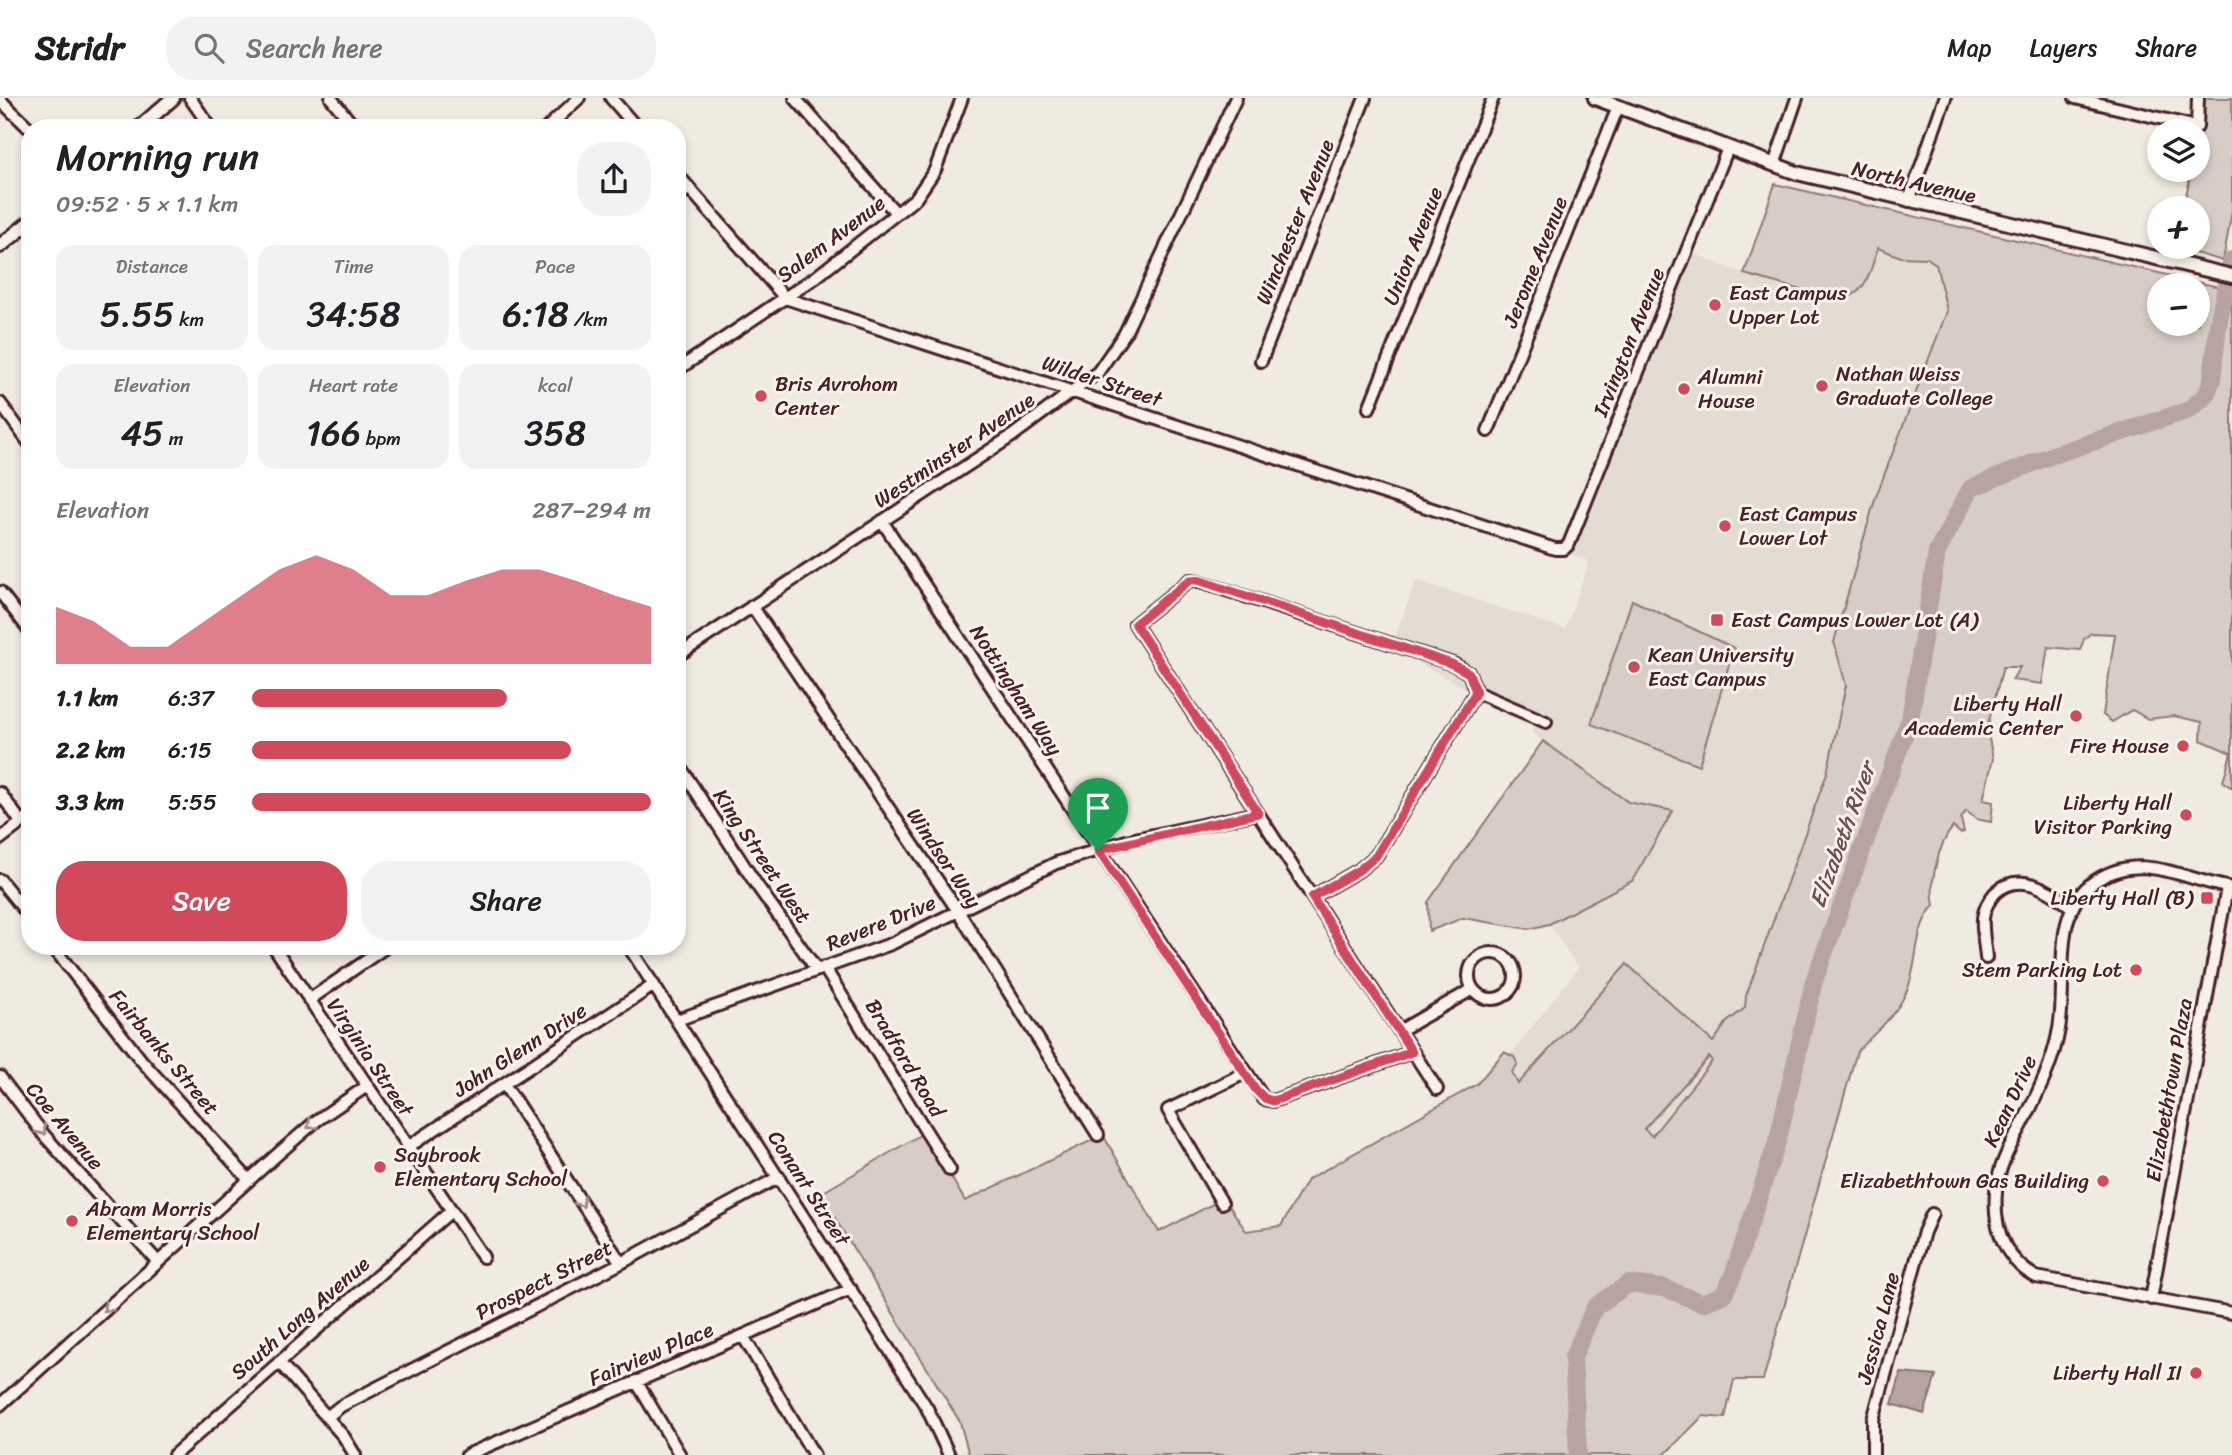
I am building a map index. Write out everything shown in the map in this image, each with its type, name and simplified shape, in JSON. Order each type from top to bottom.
[{"type":"main road","points":[[149,119],[173,98]]},
{"type":"main road","name":"North Avenue","points":[[1595,98],[1774,165],[1909,201],[2232,276]]},
{"type":"main road","points":[[0,246],[21,229]]},
{"type":"street","points":[[190,98],[205,119]]},
{"type":"street","points":[[331,98],[348,119]]},
{"type":"street","points":[[557,119],[579,98]]},
{"type":"street","points":[[611,98],[628,119]]},
{"type":"street","points":[[795,98],[896,213]]},
{"type":"street","name":"Salem Avenue","points":[[686,364],[785,298],[916,198],[935,170],[962,98]]},
{"type":"street","name":"Westminster Avenue","points":[[686,650],[1075,392],[1098,372],[1125,333],[1236,98]]},
{"type":"street","name":"Winchester Avenue","points":[[1261,360],[1365,98]]},
{"type":"street","name":"Union Avenue","points":[[1369,408],[1493,98]]},
{"type":"street","points":[[1774,165],[1797,98]]},
{"type":"street","points":[[1909,201],[1945,98]]},
{"type":"street","points":[[2075,98],[2197,127],[2198,98]]},
{"type":"street","points":[[0,100],[21,120]]},
{"type":"street","name":"Jerome Avenue","points":[[1488,431],[1618,107]]},
{"type":"street","name":"Irvington Avenue","points":[[1564,549],[1569,544],[1728,148]]},
{"type":"street","points":[[686,184],[785,298]]},
{"type":"street","name":"Wilder Street","points":[[785,298],[1555,549],[1564,549]]},
{"type":"street","points":[[0,403],[21,432]]},
{"type":"street","name":"Nottingham Way","points":[[882,521],[1256,1090],[1264,1098],[1273,1101],[1412,1052]]},
{"type":"street","points":[[1437,1089],[1135,624],[1190,580],[1198,580],[1452,664],[1469,673],[1476,692],[1546,722]]},
{"type":"street","points":[[0,592],[21,619]]},
{"type":"street","name":"Windsor Way","points":[[752,606],[958,912],[1098,1135]]},
{"type":"street","points":[[1312,897],[1359,870],[1376,856],[1476,692]]},
{"type":"street","name":"King Street West","points":[[686,776],[755,884],[821,969]]},
{"type":"street","points":[[0,793],[21,814]]},
{"type":"street","name":"Revere Drive","points":[[677,1020],[910,936],[1024,876],[1098,850],[1258,813]]},
{"type":"street","points":[[0,838],[21,823]]},
{"type":"street","points":[[1986,958],[1983,916],[1989,901],[2001,889],[2024,882],[2046,890],[2070,906],[2094,881],[2127,865],[2157,869],[2229,888]]},
{"type":"street","points":[[0,880],[21,907]]},
{"type":"street","name":"Elizabethtown Plaza","points":[[2151,1299],[2229,888]]},
{"type":"street","name":"Kean Drive","points":[[2070,906],[2064,942],[2065,970],[2060,1027],[2053,1058],[2002,1163],[1996,1190],[1996,1218],[2008,1254],[2019,1268],[2036,1277],[2232,1313]]},
{"type":"street","points":[[1499,953],[1510,962],[1515,975],[1506,994],[1485,998],[1473,989],[1470,969],[1478,957],[1499,953]]},
{"type":"street","name":"Fairbanks Street","points":[[59,955],[141,1060],[249,1180]]},
{"type":"street","name":"Virginia Street","points":[[279,955],[483,1257]]},
{"type":"street","points":[[309,1000],[374,955]]},
{"type":"street","name":"Conant Street","points":[[634,955],[927,1408],[948,1455]]},
{"type":"street","name":"Bradford Road","points":[[821,969],[950,1170]]},
{"type":"street","name":"John Glenn Drive","points":[[408,1147],[654,985]]},
{"type":"street","points":[[1399,1031],[1473,989]]},
{"type":"street","points":[[1222,1203],[1168,1110],[1245,1073]]},
{"type":"street","name":"Coe Avenue","points":[[0,1077],[44,1135],[158,1262]]},
{"type":"street","points":[[504,1084],[621,1263]]},
{"type":"street","points":[[0,1405],[316,1121],[367,1086]]},
{"type":"street","name":"Prospect Street","points":[[327,1417],[341,1406],[621,1263],[779,1177]]},
{"type":"street","name":"South Long Avenue","points":[[174,1455],[451,1211]]},
{"type":"street","name":"Jessica Lane","points":[[1873,1455],[1873,1420],[1924,1232],[1932,1214]]},
{"type":"street","name":"Fairview Place","points":[[467,1455],[851,1289]]},
{"type":"street","points":[[743,1336],[814,1455]]},
{"type":"street","points":[[279,1362],[327,1417],[355,1455]]},
{"type":"street","points":[[636,1381],[680,1455]]},
{"type":"shaded area","points":[[2203,98],[2232,98],[2232,211],[2223,261],[2210,257],[2210,196],[2186,196],[2189,182],[2210,182],[2210,119],[2202,119]]},
{"type":"shaded area","name":"Kean University East Campus","points":[[1775,184],[1975,230],[1875,499],[1834,642],[1846,685],[1827,773],[1746,996],[1751,1012],[1652,1137],[1644,1130],[1500,1104],[1504,1052],[1510,1055],[1578,968],[1549,924],[1632,881],[1672,811],[1628,802],[1532,733],[1537,720],[1471,691],[1391,648],[1416,580],[1565,629],[1589,562],[1567,552],[1633,388],[1692,253],[1744,274]]},
{"type":"shaded area","points":[[1775,184],[2159,273],[2147,273],[2147,336],[2210,336],[2210,285],[2232,290],[2232,788],[2223,782],[2231,753],[2201,740],[2202,722],[2174,716],[2148,719],[2132,710],[2112,722],[2103,715],[2115,634],[2091,633],[2084,639],[2080,650],[2048,647],[2042,684],[2012,680],[2020,667],[2003,667],[1987,728],[1993,759],[1983,800],[1993,802],[1991,822],[1976,819],[1966,811],[1961,819],[1964,832],[1960,833],[1953,827],[1948,834],[1936,865],[1934,905],[1919,935],[1908,988],[1893,1014],[1857,1051],[1763,1380],[1734,1380],[1725,1418],[1703,1416],[1664,1455],[969,1455],[960,1422],[820,1194],[925,1132],[965,1201],[1103,1135],[1159,1232],[1224,1198],[1246,1231],[1281,1226],[1307,1180],[1477,1084],[1504,1052],[1514,1057],[1518,1064],[1512,1072],[1518,1084],[1627,964],[1713,1042],[1727,1022],[1745,1008],[1746,996],[1827,773],[1846,685],[1834,642],[1875,499],[1947,311],[1936,264],[1927,258],[1901,257],[1878,248],[1866,282],[1855,294],[1837,300],[1744,274]],"holes":[[[1709,1057],[1712,1061],[1652,1136],[1644,1129]]]},
{"type":"shaded area","points":[[1632,600],[1734,648],[1699,765],[1591,724]]},
{"type":"shaded area","points":[[1543,741],[1628,802],[1673,811],[1632,881],[1549,924],[1529,929],[1463,918],[1429,931],[1428,902]]},
{"type":"shaded area","points":[[1901,1373],[1936,1376],[1924,1414],[1892,1404]]},
{"type":"waterway","name":"Elizabeth River","points":[[1578,1455],[1573,1357],[1595,1307],[1628,1284],[1664,1288],[1702,1303],[1723,1295],[1732,1278],[1778,1139],[1814,981],[1910,719],[1937,552],[1971,488],[2053,455],[2189,410],[2206,395],[2212,380],[2218,325],[2232,260]]},
{"type":"place","name":"East Campus Upper Lot","points":[[1715,305]]},
{"type":"place","name":"Nathan Weiss Graduate College","points":[[1822,386]]},
{"type":"place","name":"Alumni House","points":[[1684,389]]},
{"type":"place","name":"Bris Avrohom Center","points":[[761,396]]},
{"type":"place","name":"East Campus Lower Lot","points":[[1725,526]]},
{"type":"place","name":"East Campus Lower Lot (A)","points":[[1717,620]]},
{"type":"place","name":"Kean University East Campus","points":[[1634,667]]},
{"type":"place","name":"Liberty Hall Academic Center","points":[[2076,716]]},
{"type":"place","name":"Fire House","points":[[2183,746]]},
{"type":"place","name":"Liberty Hall Visitor Parking","points":[[2186,815]]},
{"type":"place","name":"Liberty Hall (B)","points":[[2207,898]]},
{"type":"place","name":"Stem Parking Lot","points":[[2136,970]]},
{"type":"place","name":"Saybrook Elementary School","points":[[380,1167]]},
{"type":"place","name":"Elizabethtown Gas Building","points":[[2103,1181]]},
{"type":"place","name":"Abram Morris Elementary School","points":[[72,1221]]},
{"type":"place","name":"Liberty Hall II","points":[[2196,1373]]},
{"type":"route","points":[[1190,580],[1198,580],[1452,664],[1469,673],[1476,692],[1376,856],[1359,870],[1312,897],[1412,1052],[1273,1101],[1264,1098],[1256,1090],[1098,850],[1258,813],[1135,624],[1190,580]]}]
